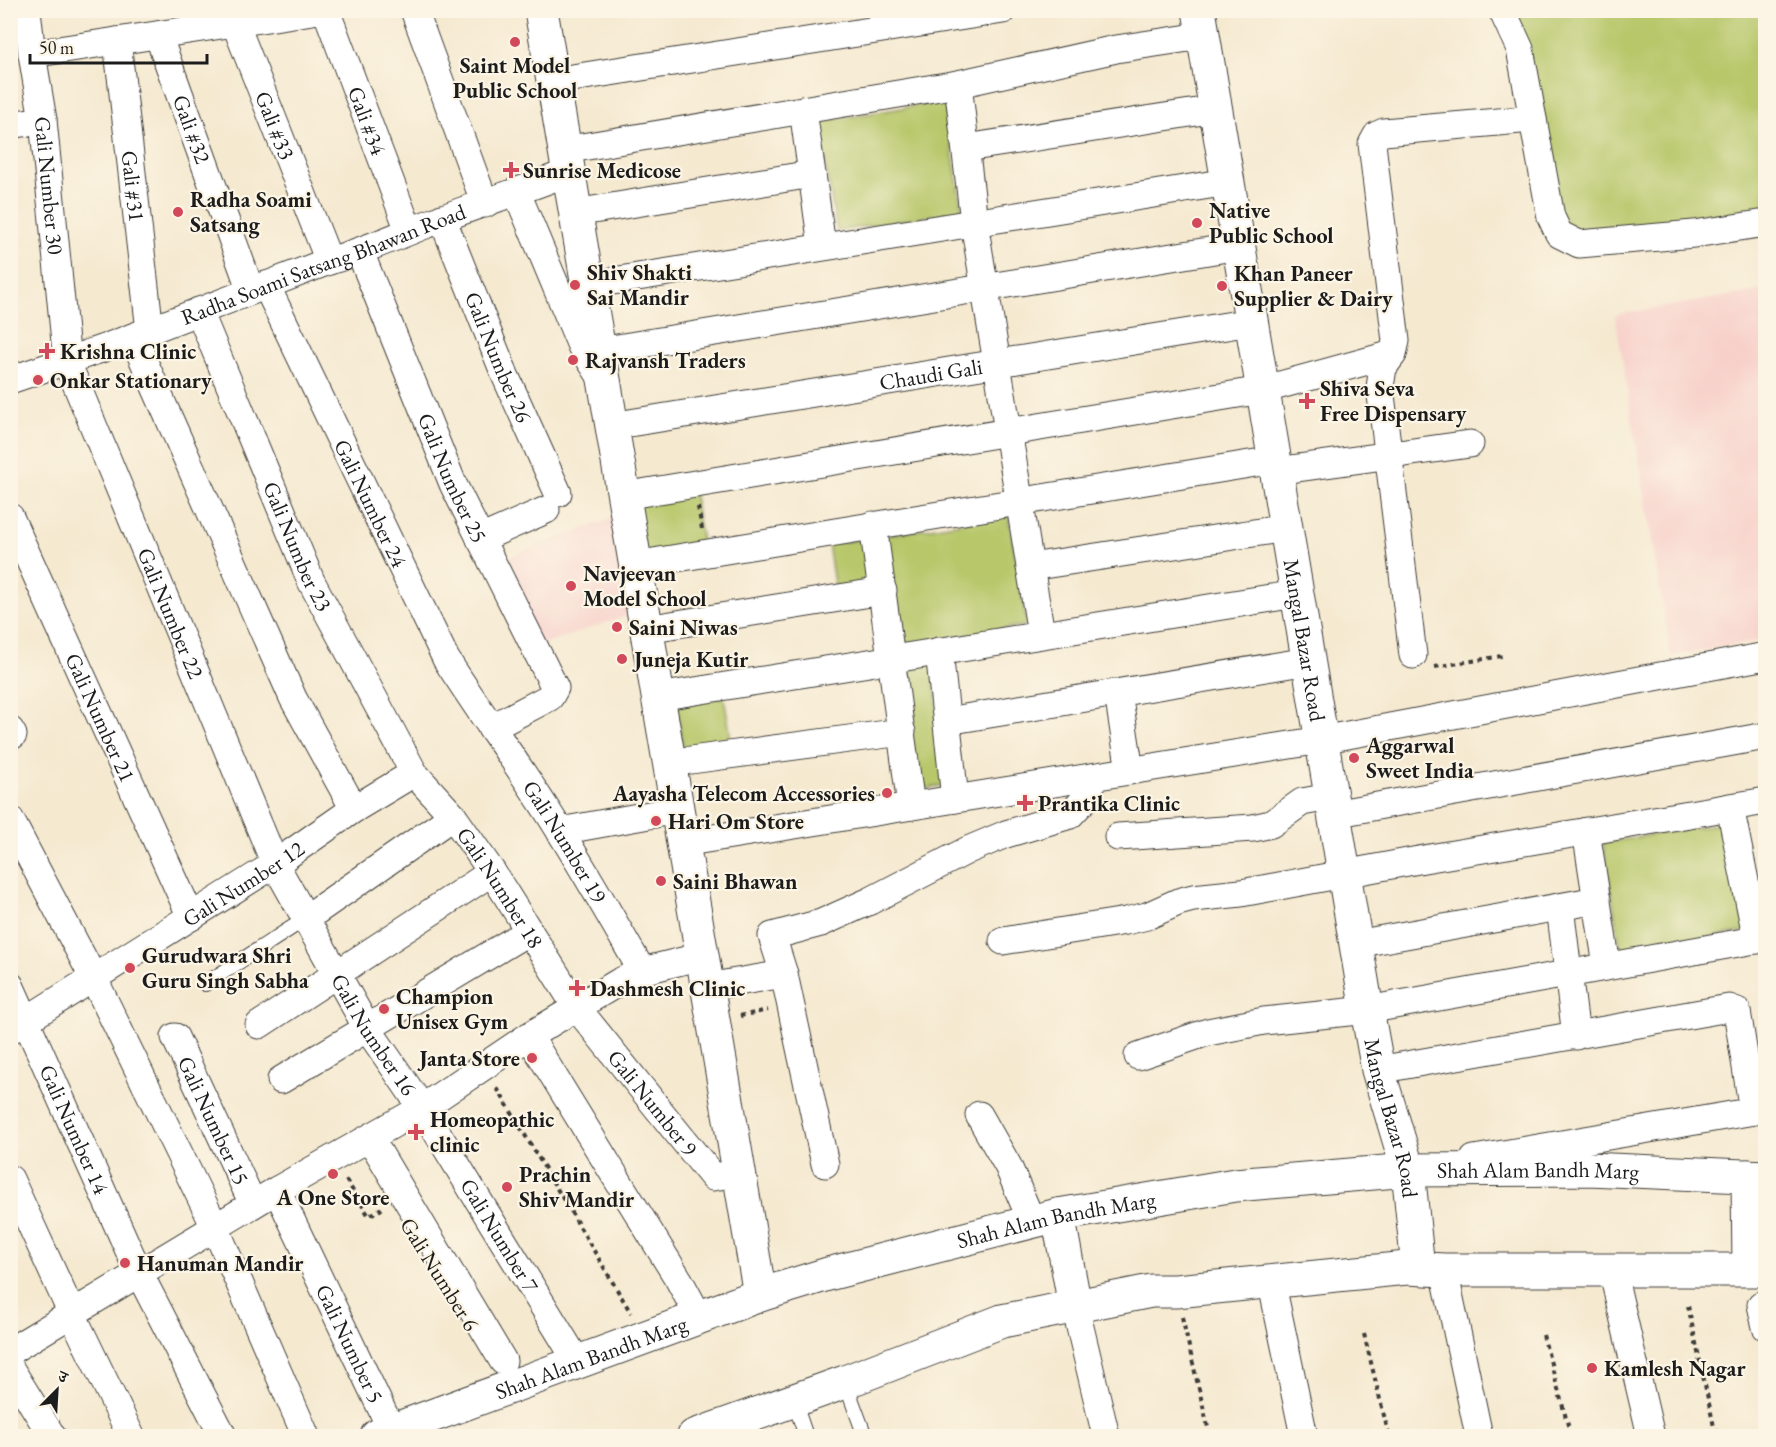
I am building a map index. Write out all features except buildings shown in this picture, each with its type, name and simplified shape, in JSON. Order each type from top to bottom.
[{"type":"street","name":"Gali Number 30","points":[[27,10],[44,120],[66,362]]},
{"type":"street","points":[[32,54],[319,10]]},
{"type":"street","name":"Gali #34","points":[[326,10],[409,231]]},
{"type":"street","points":[[414,10],[486,204]]},
{"type":"street","points":[[541,10],[760,1295]]},
{"type":"street","points":[[553,81],[1003,10]]},
{"type":"street","points":[[1502,10],[1520,50],[1551,217],[1559,234],[1579,244],[1694,234],[1766,223]]},
{"type":"street","name":"Gali #33","points":[[235,23],[329,261]]},
{"type":"street","name":"Radha Soami Satsang Bhawan Road","points":[[10,380],[66,362],[329,261],[360,252],[409,231],[517,193],[567,161],[803,110],[958,84],[1116,49],[1200,23]]},
{"type":"street","name":"Mangal Bazar Road","points":[[1200,23],[1378,1070],[1408,1170],[1431,1269]]},
{"type":"street","name":"Gali #32","points":[[158,35],[258,288]]},
{"type":"street","name":"Gali #31","points":[[117,41],[141,334],[293,698],[354,809]]},
{"type":"street","points":[[958,84],[974,222],[1041,634]]},
{"type":"street","points":[[966,148],[1216,109]]},
{"type":"street","points":[[803,110],[822,246]]},
{"type":"street","points":[[1419,661],[1380,387],[1383,368],[1393,354],[1396,341],[1372,144],[1377,135],[1384,132],[1533,119]]},
{"type":"street","points":[[10,125],[44,120]]},
{"type":"street","points":[[575,213],[812,174]]},
{"type":"street","points":[[588,285],[1228,182]]},
{"type":"street","points":[[517,193],[581,346],[601,366]]},
{"type":"street","name":"Gali Number 26","points":[[442,219],[505,375],[552,501],[480,539]]},
{"type":"street","points":[[601,366],[985,287],[1239,246]]},
{"type":"street","name":"Gali Number 25","points":[[360,252],[453,484],[555,688],[550,697],[486,722]]},
{"type":"street","name":"Gali Number 24","points":[[258,288],[446,659],[486,722]]},
{"type":"street","name":"Gali Number 23","points":[[199,311],[311,581],[414,773]]},
{"type":"street","name":"Chaudi Gali","points":[[611,426],[1251,322]]},
{"type":"street","points":[[623,496],[1262,390],[1393,354]]},
{"type":"street","name":"Gali Number 22","points":[[66,362],[275,864]]},
{"type":"street","points":[[635,565],[1019,501],[1275,465],[1388,455],[1470,444]]},
{"type":"street","name":"Gali Number 21","points":[[10,517],[191,917]]},
{"type":"street","points":[[873,525],[893,659],[911,807]]},
{"type":"street","points":[[1030,567],[1286,528]]},
{"type":"street","points":[[646,629],[883,591]]},
{"type":"street","points":[[658,697],[1296,594]]},
{"type":"street","points":[[939,651],[956,799]]},
{"type":"street","points":[[682,843],[1321,740],[1766,656]]},
{"type":"street","points":[[946,721],[1308,662]]},
{"type":"street","points":[[1118,693],[1130,771]]},
{"type":"street","name":"Gali Number 19","points":[[486,722],[560,831],[642,971]]},
{"type":"street","points":[[668,763],[902,732]]},
{"type":"street","points":[[1118,837],[1254,828],[1271,824],[1302,802],[1332,806],[1766,736]]},
{"type":"street","name":"Gali Number 12","points":[[19,1025],[275,864],[354,809],[414,773]]},
{"type":"street","name":"Gali Number 18","points":[[414,773],[453,816],[492,872],[577,1008]]},
{"type":"street","points":[[825,1164],[784,974],[772,936],[821,923],[870,901],[968,850],[1006,834],[1070,815],[1085,799],[1094,777]]},
{"type":"street","points":[[1003,941],[1126,921],[1147,916],[1193,898],[1240,893],[1766,801]]},
{"type":"street","points":[[1138,1056],[1219,1030],[1298,1016],[1367,1010],[1761,939],[1755,874],[1730,807]]},
{"type":"street","points":[[560,831],[677,810]]},
{"type":"street","points":[[305,919],[453,816]]},
{"type":"street","points":[[10,819],[94,979],[215,1227],[305,1434]]},
{"type":"street","points":[[1586,831],[1607,966]]},
{"type":"street","name":"Gali Number 16","points":[[275,864],[367,1029],[422,1108]]},
{"type":"street","points":[[259,1025],[492,872]]},
{"type":"street","points":[[1356,944],[1597,900]]},
{"type":"street","points":[[1560,907],[1576,1036]]},
{"type":"street","points":[[281,1080],[529,931]]},
{"type":"street","points":[[10,1351],[253,1204],[422,1108],[529,1036],[619,982],[642,971],[784,974]]},
{"type":"street","name":"Gali Number 14","points":[[10,985],[19,1025],[139,1273],[223,1437]]},
{"type":"street","name":"Gali Number 9","points":[[577,1008],[712,1177],[740,1173]]},
{"type":"street","points":[[1378,1070],[1730,1008],[1737,1011],[1759,1110],[1408,1170]]},
{"type":"street","points":[[529,1036],[679,1280],[699,1317]]},
{"type":"street","name":"Gali Number 15","points":[[175,1037],[253,1204]]},
{"type":"street","name":"Gali Number 7","points":[[422,1108],[578,1363]]},
{"type":"street","points":[[979,1115],[1008,1166],[1045,1219],[1074,1306],[1106,1437]]},
{"type":"street","points":[[1602,1169],[1615,1135]]},
{"type":"street","points":[[370,1138],[503,1361]]},
{"type":"street","name":"Shah Alam Bandh Marg","points":[[385,1434],[760,1295],[828,1274],[1045,1219],[1235,1185],[1408,1170],[1602,1169],[1757,1176]]},
{"type":"street","points":[[714,1433],[1002,1321],[1152,1291],[1176,1291],[1407,1268],[1757,1270],[1757,1176]]},
{"type":"street","points":[[10,1179],[131,1437]]},
{"type":"street","name":"Gali Number 5","points":[[277,1190],[385,1434]]},
{"type":"street","points":[[1431,1269],[1479,1437]]},
{"type":"street","points":[[1612,1269],[1651,1437]]},
{"type":"street","points":[[1271,1280],[1304,1437]]},
{"type":"street","points":[[10,1368],[52,1437]]},
{"type":"lane","points":[[205,984],[305,919]]},
{"type":"lane","points":[[845,1382],[865,1437]]},
{"type":"lane","points":[[794,1401],[806,1437]]},
{"type":"path","points":[[694,484],[706,553]]},
{"type":"path","points":[[1419,661],[1502,656]]},
{"type":"path","points":[[713,1021],[790,1006]]},
{"type":"path","points":[[484,1067],[646,1337]]},
{"type":"path","name":"Gali Number 6","points":[[332,1159],[369,1216],[381,1209],[387,1219]]},
{"type":"path","points":[[1688,1306],[1716,1437]]},
{"type":"path","points":[[1180,1310],[1210,1437]]},
{"type":"path","points":[[1364,1334],[1389,1437]]},
{"type":"path","points":[[1543,1335],[1572,1437]]},
{"type":"shaded area","points":[[1765,290],[1765,640],[1671,656],[1615,315]]},
{"type":"shaded area","name":"Navjeevan Model School","points":[[616,517],[633,614],[537,646],[505,558]]},
{"type":"green space","points":[[1507,11],[1765,11],[1765,213],[1559,233]]},
{"type":"green space","points":[[944,101],[962,211],[837,231],[818,122]]},
{"type":"green space","points":[[693,491],[703,548],[642,558],[632,501]]},
{"type":"green space","points":[[1008,515],[1027,625],[901,646],[882,536]]},
{"type":"green space","points":[[866,539],[873,584],[835,589],[828,544]]},
{"type":"green space","points":[[932,660],[946,785],[916,790],[900,666]]},
{"type":"green space","points":[[724,697],[732,745],[684,752],[676,704]]},
{"type":"green space","points":[[1728,822],[1747,931],[1621,952],[1603,843]]},
{"type":"place","name":"Saint Model Public School","points":[[515,42]]},
{"type":"place","name":"Sunrise Medicose","points":[[511,170]]},
{"type":"place","name":"Radha Soami Satsang","points":[[178,212]]},
{"type":"place","name":"Native Public School","points":[[1197,223]]},
{"type":"place","name":"Shiv Shakti Sai Mandir","points":[[575,285]]},
{"type":"place","name":"Khan Paneer Supplier & Dairy","points":[[1222,286]]},
{"type":"place","name":"Krishna Clinic","points":[[47,351]]},
{"type":"place","name":"Rajvansh Traders","points":[[573,360]]},
{"type":"place","name":"Onkar Stationary","points":[[38,380]]},
{"type":"place","name":"Shiva Seva Free Dispensary","points":[[1307,401]]},
{"type":"place","name":"Navjeevan Model School","points":[[571,586]]},
{"type":"place","name":"Saini Niwas","points":[[617,627]]},
{"type":"place","name":"Juneja Kutir","points":[[622,659]]},
{"type":"place","name":"Aggarwal Sweet India","points":[[1354,758]]},
{"type":"place","name":"Aayasha Telecom Accessories","points":[[887,793]]},
{"type":"place","name":"Prantika Clinic","points":[[1025,803]]},
{"type":"place","name":"Hari Om Store","points":[[656,821]]},
{"type":"place","name":"Saini Bhawan","points":[[661,881]]},
{"type":"place","name":"Gurudwara Shri Guru Singh Sabha","points":[[130,968]]},
{"type":"place","name":"Dashmesh Clinic","points":[[577,988]]},
{"type":"place","name":"Champion Unisex Gym","points":[[384,1009]]},
{"type":"place","name":"Janta Store","points":[[532,1058]]},
{"type":"place","name":"Homeopathic clinic","points":[[416,1132]]},
{"type":"place","name":"A One Store","points":[[333,1174]]},
{"type":"place","name":"Prachin Shiv Mandir","points":[[507,1187]]},
{"type":"place","name":"Hanuman Mandir","points":[[125,1263]]},
{"type":"place","name":"Kamlesh Nagar","points":[[1592,1368]]}]
